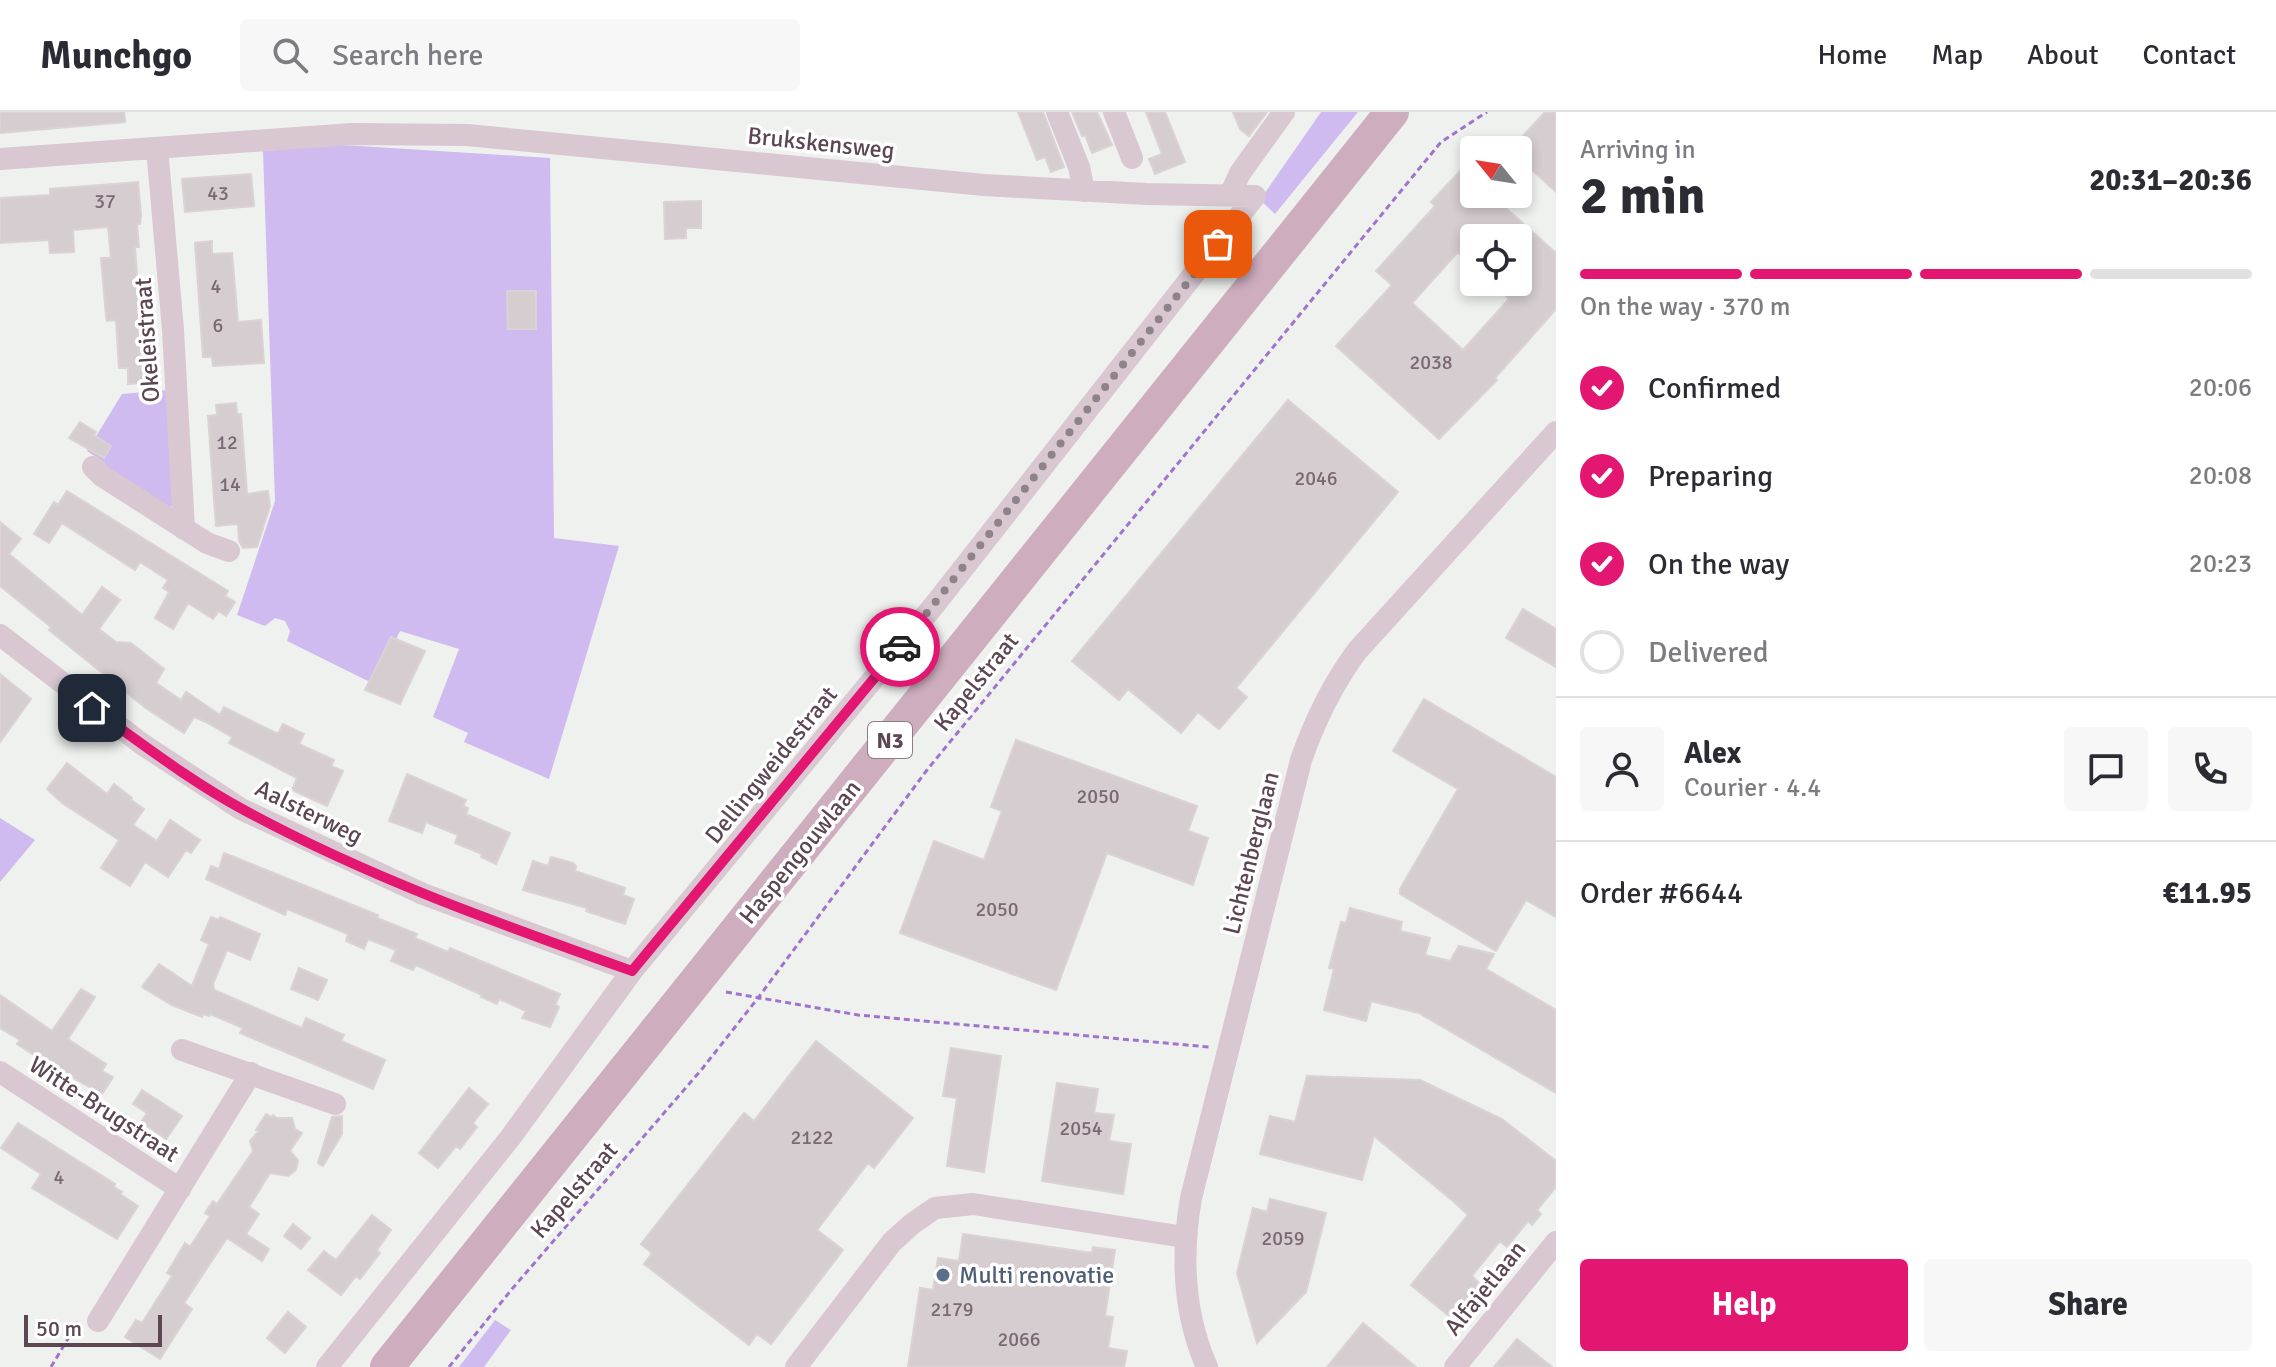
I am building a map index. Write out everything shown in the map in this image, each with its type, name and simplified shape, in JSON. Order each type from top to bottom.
[{"type":"main road","name":"Haspengouwlaan","points":[[387,1367],[1392,112]]},
{"type":"street","points":[[1057,112],[1079,167],[1084,191]]},
{"type":"street","points":[[1114,112],[1132,158]]},
{"type":"street","points":[[1230,195],[1240,173],[1284,112]]},
{"type":"street","name":"Brukskensweg","points":[[0,159],[352,134],[467,135],[984,185],[1255,196]]},
{"type":"street","name":"Okeleistraat","points":[[157,148],[173,330],[184,529]]},
{"type":"street","name":"Dellingweidestraat","points":[[327,1367],[510,1138],[632,971],[936,603],[1255,196]]},
{"type":"street","name":"Lichtenberglaan","points":[[1207,1367],[1194,1331],[1184,1281],[1184,1237],[1191,1198],[1301,760],[1315,721],[1334,682],[1357,651],[1556,432]]},
{"type":"street","points":[[93,467],[184,529],[207,543],[229,551]]},
{"type":"street","name":"Aalsterweg","points":[[0,635],[142,744],[241,809],[423,894],[632,971]]},
{"type":"street","points":[[182,1050],[335,1104]]},
{"type":"street","name":"Witte-Brugstraat","points":[[0,1072],[180,1189]]},
{"type":"street","name":"Witte-Brugstraat","points":[[98,1321],[251,1073]]},
{"type":"street","points":[[796,1367],[892,1242],[935,1208],[973,1204],[1184,1237]]},
{"type":"street","name":"Alfajetlaan","points":[[1455,1367],[1556,1242]]},
{"type":"path","name":"Kapelstraat","points":[[449,1367],[512,1289],[702,1069],[927,770],[1431,154],[1451,133],[1487,112]]},
{"type":"path","points":[[726,992],[858,1015],[1229,1049]]},
{"type":"path","points":[[51,1367],[78,1322],[98,1321]]},
{"type":"shaded area","points":[[1321,112],[1358,112],[1275,214],[1260,200]]},
{"type":"shaded area","points":[[343,145],[550,158],[554,538],[619,546],[549,779],[464,742],[468,733],[433,717],[459,649],[400,631],[374,684],[287,641],[290,631],[285,621],[275,618],[265,626],[237,615],[275,501],[263,151]]},
{"type":"shaded area","points":[[168,390],[174,505],[165,509],[105,471],[105,463],[87,451],[122,394]]},
{"type":"shaded area","points":[[0,818],[35,840],[0,882]]},
{"type":"shaded area","points":[[495,1320],[511,1330],[484,1367],[459,1367]]},
{"type":"building","points":[[0,112],[124,112],[125,122],[0,133]]},
{"type":"building","points":[[1018,112],[1043,112],[1064,167],[1051,172],[1045,157],[1037,160]]},
{"type":"building","points":[[1072,112],[1097,112],[1112,145],[1092,153]]},
{"type":"building","points":[[1146,112],[1165,112],[1185,162],[1155,174],[1149,159],[1162,154]]},
{"type":"building","points":[[1233,112],[1267,112],[1249,136],[1240,129]]},
{"type":"building","points":[[1545,112],[1556,112],[1556,192],[1532,170],[1532,136],[1523,136]]},
{"type":"building","points":[[1460,171],[1460,208],[1506,208],[1524,224],[1460,224],[1460,254],[1458,252],[1412,303],[1463,350],[1509,299],[1506,296],[1532,296],[1532,232],[1556,253],[1556,309],[1495,378],[1497,380],[1439,439],[1336,346],[1392,285],[1376,271],[1435,206],[1431,202]]},
{"type":"building","points":[[251,174],[254,206],[185,212],[182,179]]},
{"type":"building","points":[[138,182],[141,215],[140,224],[137,224],[139,247],[135,247],[145,383],[128,384],[128,368],[119,368],[116,320],[107,321],[106,316],[101,258],[111,258],[108,227],[73,230],[74,252],[50,253],[49,240],[0,243],[0,198],[50,195],[50,189]]},
{"type":"building","points":[[701,201],[701,228],[686,228],[686,238],[665,239],[664,202]]},
{"type":"building","points":[[212,241],[212,254],[232,253],[238,322],[261,320],[264,363],[213,366],[212,357],[203,357],[195,243]]},
{"type":"building","points":[[507,291],[536,291],[536,329],[508,329]]},
{"type":"building","points":[[1288,400],[1398,492],[1236,688],[1247,697],[1219,729],[1198,712],[1181,733],[1128,689],[1119,700],[1072,661]]},
{"type":"building","points":[[236,403],[237,414],[241,414],[247,494],[268,491],[270,506],[257,547],[243,548],[239,541],[238,524],[216,526],[208,416],[217,415],[216,405]]},
{"type":"building","points":[[80,422],[111,446],[104,458],[69,438]]},
{"type":"building","points":[[67,491],[228,591],[225,596],[235,602],[226,616],[219,611],[213,619],[188,603],[173,629],[155,618],[169,592],[163,588],[168,580],[140,562],[135,570],[62,523],[49,543],[34,534],[54,502],[58,505]]},
{"type":"building","points":[[0,522],[21,539],[9,554],[82,615],[102,587],[120,600],[99,629],[116,642],[131,643],[164,669],[156,683],[181,700],[186,692],[220,715],[224,707],[278,734],[283,724],[304,734],[299,744],[334,760],[331,766],[343,771],[327,806],[292,790],[297,778],[229,743],[232,737],[206,722],[194,717],[184,733],[147,709],[49,630],[51,627],[0,586]]},
{"type":"building","points":[[1523,609],[1556,629],[1556,667],[1506,638]]},
{"type":"building","points":[[391,637],[425,651],[400,704],[365,690]]},
{"type":"building","points":[[0,674],[31,699],[0,742]]},
{"type":"building","points":[[1424,699],[1556,777],[1556,917],[1526,900],[1496,951],[1400,894],[1400,889],[1458,789],[1393,751]]},
{"type":"building","points":[[1016,740],[1197,806],[1188,831],[1208,838],[1193,885],[1107,853],[1056,990],[900,933],[934,841],[984,860],[1002,811],[991,807]]},
{"type":"building","points":[[67,763],[107,794],[114,784],[132,798],[144,809],[133,825],[157,841],[170,820],[200,840],[191,853],[186,850],[168,877],[145,862],[130,886],[101,868],[119,840],[62,803],[47,789]]},
{"type":"building","points":[[407,774],[466,800],[463,806],[468,808],[466,814],[510,833],[496,864],[481,857],[482,854],[455,843],[458,835],[426,822],[422,833],[389,821]]},
{"type":"building","points":[[224,853],[378,915],[377,918],[417,934],[415,938],[448,952],[450,948],[560,994],[555,1005],[559,1007],[550,1027],[522,1018],[526,1011],[499,999],[497,1004],[416,965],[413,970],[391,961],[396,950],[368,939],[364,949],[346,941],[348,934],[287,909],[285,915],[206,879],[211,866],[219,869]]},
{"type":"building","points":[[551,857],[573,863],[575,871],[625,888],[623,895],[634,899],[625,924],[586,911],[587,908],[523,890],[533,861],[548,866]]},
{"type":"building","points":[[1350,908],[1402,922],[1400,931],[1430,938],[1425,955],[1450,961],[1459,946],[1494,954],[1486,969],[1556,1010],[1556,1093],[1419,1013],[1371,1001],[1366,1021],[1324,1010],[1334,969],[1329,968],[1341,922],[1346,923]]},
{"type":"building","points":[[211,917],[219,920],[220,917],[260,934],[250,960],[227,950],[213,984],[214,990],[302,1028],[306,1018],[344,1035],[341,1041],[385,1060],[373,1089],[240,1033],[243,1028],[210,1014],[203,1014],[202,1017],[172,1005],[142,987],[159,964],[192,986],[209,944],[201,940]]},
{"type":"building","points":[[299,968],[327,980],[318,1000],[291,989]]},
{"type":"building","points":[[81,989],[95,997],[68,1039],[106,1064],[102,1071],[113,1077],[102,1094],[46,1063],[17,1044],[20,1040],[0,1028],[0,995],[52,1031]]},
{"type":"building","points":[[816,1041],[913,1118],[874,1168],[868,1163],[817,1230],[843,1250],[771,1344],[757,1334],[749,1345],[644,1264],[652,1253],[641,1244],[744,1113],[754,1121]]},
{"type":"building","points":[[951,1048],[1001,1056],[984,1172],[947,1166],[957,1098],[943,1096]]},
{"type":"building","points":[[1307,1076],[1420,1080],[1502,1119],[1556,1161],[1556,1187],[1537,1210],[1541,1214],[1532,1225],[1528,1221],[1507,1247],[1500,1241],[1472,1276],[1481,1285],[1454,1320],[1411,1285],[1468,1215],[1453,1201],[1374,1136],[1362,1180],[1260,1154],[1270,1116],[1295,1122]]},
{"type":"building","points":[[1057,1083],[1098,1089],[1094,1113],[1114,1115],[1109,1141],[1131,1144],[1123,1194],[1042,1181]]},
{"type":"building","points":[[469,1088],[488,1104],[473,1123],[477,1127],[460,1149],[456,1146],[438,1168],[419,1153]]},
{"type":"building","points":[[142,1090],[182,1116],[166,1139],[141,1122],[147,1113],[133,1104]]},
{"type":"building","points":[[266,1114],[292,1118],[295,1129],[302,1133],[290,1151],[298,1160],[296,1170],[288,1176],[270,1173],[249,1207],[259,1214],[246,1234],[269,1249],[262,1261],[227,1238],[184,1303],[192,1309],[160,1359],[125,1337],[136,1320],[142,1323],[172,1276],[167,1273],[185,1243],[190,1247],[210,1216],[205,1213],[213,1201],[217,1204],[253,1151],[250,1141],[259,1131],[256,1130]]},
{"type":"building","points":[[342,1116],[342,1134],[323,1166],[318,1163],[332,1117]]},
{"type":"building","points":[[18,1123],[115,1184],[114,1187],[122,1192],[120,1194],[138,1206],[117,1239],[32,1188],[41,1174],[1,1148]]},
{"type":"building","points":[[1270,1199],[1326,1213],[1306,1292],[1257,1343],[1237,1273],[1253,1208],[1267,1212]]},
{"type":"building","points":[[372,1215],[391,1230],[377,1250],[380,1253],[360,1279],[356,1276],[341,1295],[308,1270],[324,1251],[336,1260]]},
{"type":"building","points":[[293,1224],[310,1238],[301,1249],[284,1236]]},
{"type":"building","points":[[963,1234],[1092,1253],[1093,1247],[1115,1250],[1105,1316],[1113,1317],[1108,1348],[1127,1351],[1124,1367],[908,1367],[920,1288],[933,1290],[938,1258],[959,1261]]},
{"type":"building","points":[[288,1312],[306,1327],[285,1353],[267,1338]]},
{"type":"building","points":[[1363,1323],[1416,1367],[1327,1367]]},
{"type":"building","points":[[1517,1339],[1552,1367],[1494,1367]]},
{"type":"way so far","points":[[900,647],[1218,244]]},
{"type":"place","name":"Multi renovatie","points":[[943,1275]]},
{"type":"route","points":[[92,708],[190,777],[241,809],[288,833],[423,894],[632,971],[900,647]]}]
